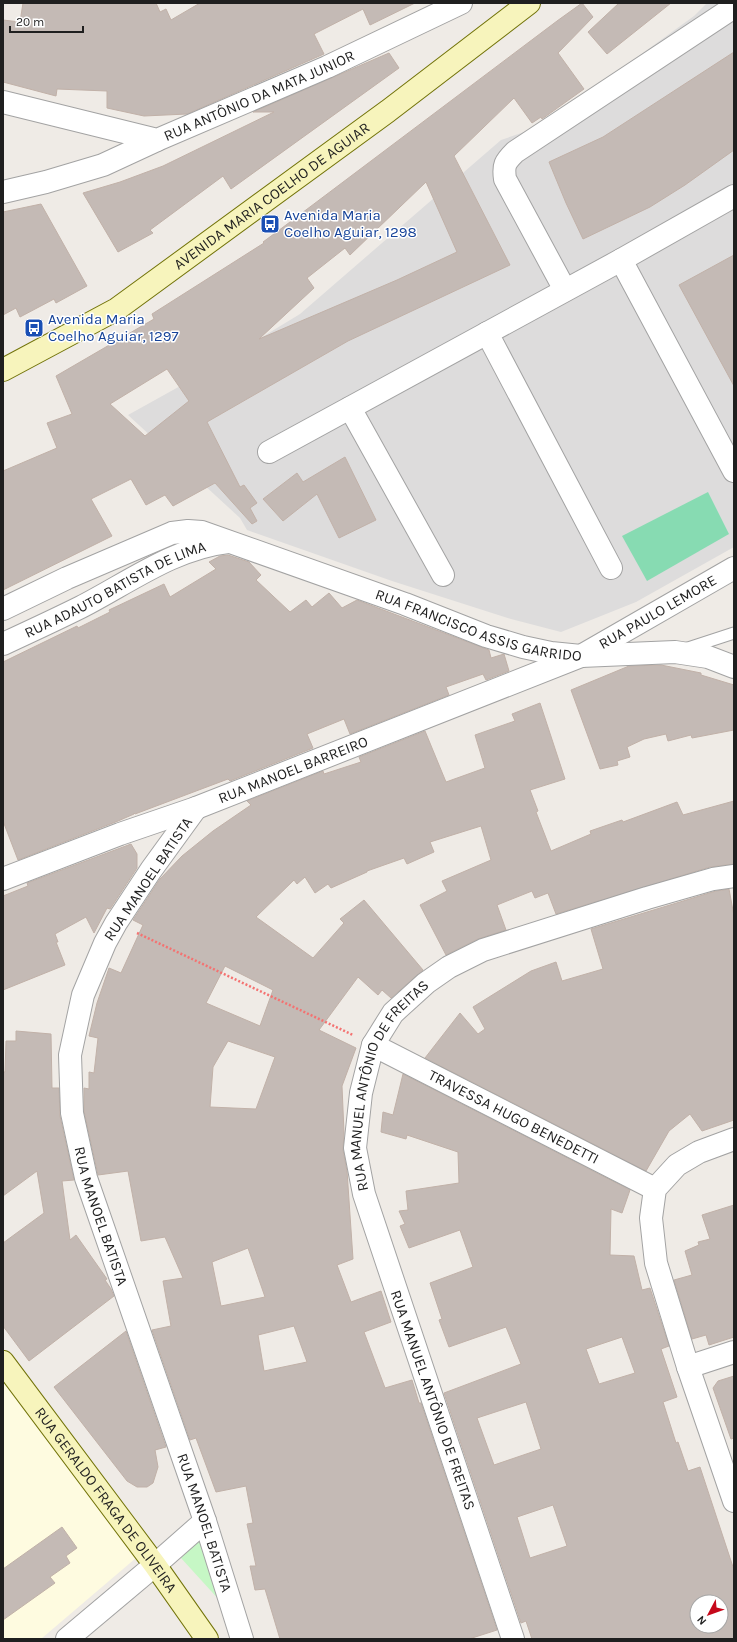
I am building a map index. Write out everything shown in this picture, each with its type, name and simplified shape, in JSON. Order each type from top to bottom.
[{"type":"main road","name":"AVENIDA MARIA COELHO DE AGUIAR","points":[[3,370],[117,309],[388,112],[529,3]]},
{"type":"main road","name":"RUA GERALDO FRAGA DE OLIVEIRA","points":[[3,1362],[155,1565],[207,1639]]},
{"type":"street","name":"RUA ANTÔNIO DA MATA JUNIOR","points":[[3,102],[158,140],[327,67],[461,3]]},
{"type":"street","points":[[565,290],[505,179],[504,169],[507,160],[521,148],[731,9]]},
{"type":"street","points":[[3,192],[46,182],[102,165],[158,140]]},
{"type":"street","points":[[269,452],[621,260],[734,196]]},
{"type":"street","points":[[621,260],[734,472]]},
{"type":"street","points":[[487,333],[611,568]]},
{"type":"street","points":[[350,408],[443,575]]},
{"type":"street","name":"RUA FRANCISCO ASSIS GARRIDO","points":[[3,609],[67,578],[172,534],[188,531],[202,532],[405,604],[486,636],[523,647],[551,653],[582,656],[675,652],[708,657],[734,667]]},
{"type":"street","name":"RUA ADAUTO BATISTA DE LIMA","points":[[3,644],[80,607],[157,565],[210,544],[229,542]]},
{"type":"street","name":"RUA PAULO LEMORE","points":[[582,656],[734,568]]},
{"type":"street","name":"RUA MANOEL BARREIRO","points":[[3,879],[120,834],[196,808],[582,656]]},
{"type":"street","name":"RUA MANOEL BATISTA","points":[[196,808],[151,870],[116,923],[105,943],[82,1003],[70,1055],[72,1114],[86,1178],[205,1521],[242,1639]]},
{"type":"street","name":"RUA MANUEL ANTÔNIO DE FREITAS","points":[[513,1639],[364,1194],[355,1148],[361,1093],[373,1045],[393,1013],[426,983],[483,950],[654,896],[713,879],[734,876]]},
{"type":"street","name":"TRAVESSA HUGO BENEDETTI","points":[[373,1045],[655,1189]]},
{"type":"street","points":[[734,1139],[699,1152],[676,1165],[655,1189],[651,1218],[656,1263],[688,1367],[734,1501]]},
{"type":"street","points":[[688,1367],[734,1352]]},
{"type":"street","points":[[67,1639],[205,1521]]},
{"type":"lane","points":[[675,652],[734,633]]},
{"type":"path","points":[[116,923],[373,1045]]},
{"type":"shaded area","points":[[707,3],[734,3],[734,547],[636,602],[561,632],[511,619],[392,581],[247,530],[240,518],[128,415],[200,375],[300,314],[501,140],[539,127],[694,16]]},
{"type":"shaded area","points":[[3,1380],[136,1558],[41,1639],[3,1639]]},
{"type":"green space","points":[[708,492],[729,534],[647,581],[622,536]]},
{"type":"green space","points":[[204,1536],[222,1603],[181,1558]]},
{"type":"building","points":[[23,3],[156,3],[160,12],[166,9],[171,20],[200,3],[415,3],[370,25],[363,9],[314,34],[324,54],[187,114],[144,116],[107,108],[107,91],[57,89],[56,96],[3,82],[3,20],[20,22]]},
{"type":"building","points":[[582,3],[593,17],[558,53],[584,89],[542,119],[541,117],[532,123],[514,98],[454,156],[510,265],[348,341],[207,422],[240,487],[244,485],[257,503],[250,508],[257,521],[252,524],[215,483],[173,506],[165,495],[146,505],[131,479],[91,499],[112,536],[3,590],[3,471],[57,448],[47,423],[72,414],[56,376],[154,319],[152,314],[264,243],[263,242]],"holes":[[[426,182],[457,252],[397,280],[259,339],[314,288],[307,278],[345,248],[350,255]],[[167,369],[189,401],[145,436],[110,404]]]},
{"type":"building","points":[[619,3],[671,3],[607,54],[588,32]]},
{"type":"building","points":[[734,52],[734,150],[685,185],[650,207],[583,239],[549,162],[603,137]]},
{"type":"building","points":[[389,53],[399,68],[231,189],[223,176],[150,230],[153,233],[118,252],[83,193],[120,182],[163,166],[274,112],[253,112]]},
{"type":"building","points":[[41,204],[87,286],[56,303],[54,299],[20,317],[16,308],[3,315],[3,212]]},
{"type":"building","points":[[734,255],[734,386],[679,285]]},
{"type":"building","points":[[345,457],[376,520],[339,538],[317,494],[283,521],[263,499],[297,473],[303,482]]},
{"type":"building","points":[[228,555],[249,562],[261,575],[256,580],[290,612],[306,600],[312,607],[329,593],[342,608],[357,600],[489,650],[491,658],[504,654],[509,671],[486,680],[483,674],[446,687],[449,695],[350,734],[344,719],[307,734],[313,748],[230,781],[228,779],[135,814],[134,813],[118,821],[18,860],[3,821],[3,662],[77,626],[78,628],[110,612],[109,610],[164,584],[170,597],[216,569],[209,562],[220,556]]},
{"type":"building","points":[[661,665],[701,673],[701,675],[734,685],[734,730],[692,738],[691,735],[668,741],[666,734],[644,739],[627,747],[630,757],[617,761],[618,765],[600,769],[571,690],[629,666]]},
{"type":"building","points":[[540,703],[565,779],[530,790],[538,811],[536,812],[551,851],[591,834],[590,831],[622,820],[623,822],[677,802],[683,815],[734,801],[734,864],[710,867],[556,914],[548,893],[535,898],[532,891],[497,905],[506,930],[478,939],[446,955],[420,905],[447,891],[442,881],[491,860],[481,826],[430,842],[434,852],[407,864],[404,858],[367,871],[331,888],[328,884],[315,893],[305,877],[297,884],[294,880],[256,917],[313,958],[344,923],[340,919],[364,900],[423,970],[391,998],[382,990],[378,995],[358,977],[319,1030],[356,1048],[342,1086],[344,1133],[343,1150],[347,1171],[353,1259],[337,1265],[351,1302],[381,1291],[391,1322],[364,1332],[385,1388],[412,1380],[497,1630],[469,1639],[280,1639],[265,1589],[255,1590],[250,1566],[256,1566],[247,1524],[253,1523],[246,1486],[216,1492],[196,1438],[190,1440],[152,1330],[171,1326],[163,1281],[183,1278],[165,1237],[141,1241],[128,1171],[98,1175],[84,1111],[84,1088],[89,1089],[89,1072],[94,1073],[98,1038],[89,1036],[97,1003],[109,968],[121,973],[143,925],[133,920],[160,879],[182,856],[213,831],[251,805],[247,801],[323,771],[324,774],[361,762],[359,757],[425,731],[446,782],[485,768],[475,735],[515,721],[512,714]],"holes":[[[225,966],[273,990],[260,1026],[206,1003]],[[228,1041],[275,1057],[256,1109],[210,1107],[213,1067]],[[248,1248],[265,1297],[221,1306],[212,1262]],[[294,1326],[307,1362],[264,1371],[258,1335]]]},
{"type":"building","points":[[131,844],[137,854],[137,868],[110,909],[107,908],[94,933],[86,917],[55,934],[58,942],[56,942],[65,965],[3,990],[3,896],[28,886],[27,883]]},
{"type":"building","points":[[729,889],[734,916],[734,1120],[702,1131],[690,1114],[669,1131],[646,1171],[425,1058],[460,1013],[478,1034],[485,1029],[473,1007],[531,971],[556,962],[562,981],[603,969],[591,929],[716,891]]},
{"type":"building","points":[[16,1031],[51,1034],[52,1088],[59,1088],[60,1116],[74,1180],[62,1181],[70,1240],[76,1235],[107,1279],[105,1280],[114,1296],[29,1361],[3,1326],[3,1243],[44,1213],[37,1171],[3,1196],[3,1072],[5,1072],[6,1041],[16,1041]]},
{"type":"building","points":[[403,1074],[630,1190],[622,1213],[611,1209],[610,1255],[634,1256],[642,1290],[650,1288],[669,1346],[661,1349],[677,1397],[663,1402],[676,1443],[678,1442],[688,1471],[700,1467],[734,1570],[734,1639],[532,1639],[526,1621],[521,1623],[444,1393],[521,1364],[506,1327],[449,1347],[439,1320],[442,1319],[430,1283],[473,1267],[460,1230],[409,1248],[400,1226],[405,1224],[399,1211],[408,1210],[406,1191],[459,1183],[458,1152],[407,1135],[406,1139],[381,1132],[383,1112],[393,1115]],"holes":[[[622,1337],[635,1373],[599,1384],[586,1349]],[[526,1402],[541,1449],[494,1465],[477,1418]],[[553,1505],[567,1546],[530,1558],[517,1517]]]},
{"type":"building","points":[[734,1205],[734,1337],[709,1345],[706,1335],[692,1339],[674,1280],[692,1275],[685,1251],[699,1245],[698,1242],[710,1239],[702,1215]]},
{"type":"building","points":[[126,1331],[166,1447],[155,1450],[158,1467],[153,1483],[147,1487],[137,1487],[127,1481],[54,1387]]},
{"type":"building","points":[[734,1376],[734,1438],[731,1439],[713,1388],[718,1381]]},
{"type":"building","points":[[62,1527],[77,1548],[66,1556],[70,1563],[50,1577],[55,1583],[3,1620],[3,1569]]},
{"type":"place","name":"Avenida Maria Coelho Aguiar, 1298","points":[[270,224]]},
{"type":"place","name":"Avenida Maria Coelho Aguiar, 1297","points":[[34,328]]}]
